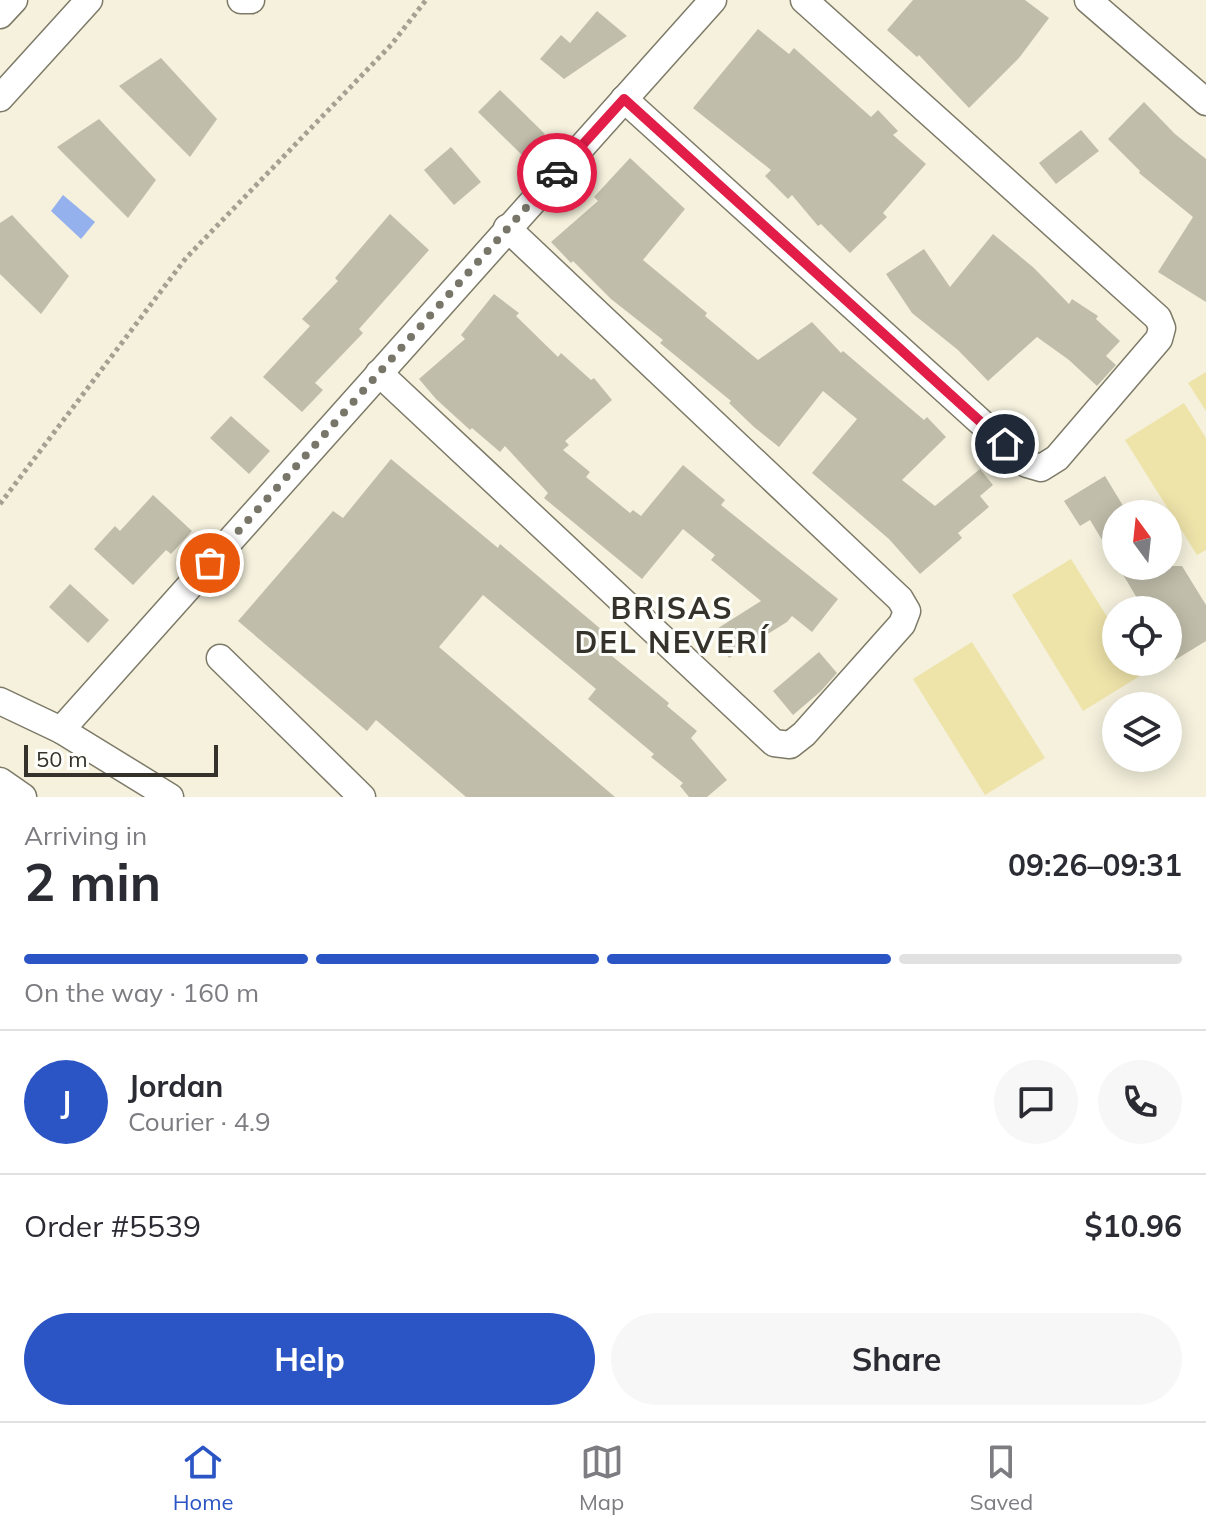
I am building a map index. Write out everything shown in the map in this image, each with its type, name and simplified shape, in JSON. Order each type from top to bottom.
[{"type":"street","points":[[0,15],[14,0]]},
{"type":"street","points":[[0,98],[89,0]]},
{"type":"street","points":[[241,0],[251,0]]},
{"type":"street","points":[[61,730],[713,0]]},
{"type":"street","points":[[624,99],[1027,464],[1041,468],[1057,458],[1159,339],[1162,328],[1158,318],[804,0]]},
{"type":"street","points":[[1088,0],[1206,102]]},
{"type":"street","points":[[379,373],[774,743],[790,745],[804,734],[902,624],[907,611],[900,599],[507,228]]},
{"type":"street","points":[[220,658],[350,793]]},
{"type":"street","points":[[0,701],[61,730],[170,797]]},
{"type":"street","points":[[0,781],[23,797]]},
{"type":"path","points":[[0,504],[186,258],[391,45],[426,0]]},
{"type":"shaded area","points":[[1206,372],[1206,411],[1188,383]]},
{"type":"shaded area","points":[[1184,403],[1206,438],[1206,550],[1197,555],[1182,531],[1182,500],[1163,500],[1125,440]]},
{"type":"shaded area","points":[[1071,559],[1102,609],[1102,676],[1140,676],[1114,692],[1102,692],[1102,699],[1083,711],[1012,595]]},
{"type":"shaded area","points":[[972,642],[1045,758],[985,795],[913,679]]},
{"type":"water","points":[[63,195],[95,222],[81,239],[51,211]]},
{"type":"building","points":[[913,0],[1025,0],[1049,18],[1019,58],[969,108],[919,55],[917,57],[887,30]]},
{"type":"building","points":[[597,11],[627,36],[564,79],[540,59],[561,35],[570,43]]},
{"type":"building","points":[[758,29],[789,54],[794,48],[871,117],[878,110],[898,131],[893,135],[926,164],[883,213],[887,217],[850,253],[821,224],[818,226],[792,195],[788,199],[765,176],[771,170],[693,108]]},
{"type":"building","points":[[161,58],[217,119],[190,157],[119,86]]},
{"type":"building","points":[[500,90],[545,134],[524,157],[478,112]]},
{"type":"building","points":[[1144,102],[1175,134],[1206,159],[1206,302],[1158,272],[1193,217],[1139,173],[1108,139]]},
{"type":"building","points":[[99,119],[156,180],[128,218],[57,147]]},
{"type":"building","points":[[1081,130],[1099,151],[1056,184],[1039,163]]},
{"type":"building","points":[[451,147],[481,182],[454,205],[424,170]]},
{"type":"building","points":[[630,158],[685,209],[643,260],[707,313],[705,316],[758,360],[812,322],[841,353],[843,351],[924,420],[927,417],[946,437],[902,480],[935,506],[980,469],[993,485],[980,496],[989,507],[958,533],[962,538],[920,574],[889,539],[812,473],[857,419],[823,391],[779,447],[551,242],[598,201],[594,197]]},
{"type":"building","points":[[390,214],[429,250],[359,329],[363,333],[315,383],[323,390],[302,412],[263,377],[310,326],[302,319],[338,281],[335,278]]},
{"type":"building","points":[[12,215],[69,276],[41,314],[0,274],[0,223]]},
{"type":"building","points":[[993,234],[1034,268],[1069,304],[1072,299],[1098,316],[1096,319],[1120,341],[1106,356],[1116,365],[1097,386],[1069,360],[1037,337],[988,381],[958,350],[912,313],[886,274],[924,249],[950,287]]},
{"type":"building","points":[[494,294],[519,313],[516,316],[558,357],[561,353],[591,380],[594,378],[612,400],[565,441],[569,445],[563,450],[590,472],[586,477],[630,513],[633,510],[641,516],[683,465],[725,500],[721,505],[838,599],[812,632],[792,616],[729,658],[712,632],[761,601],[711,560],[715,555],[683,529],[642,579],[544,498],[548,493],[505,446],[500,452],[436,399],[419,379],[465,339],[461,335]]},
{"type":"building","points":[[231,416],[270,451],[249,474],[210,438]]},
{"type":"building","points":[[391,459],[498,548],[500,544],[609,636],[601,647],[669,703],[667,706],[697,731],[691,738],[727,780],[707,797],[689,797],[680,786],[683,783],[651,757],[654,754],[588,699],[596,689],[483,595],[439,647],[615,797],[466,797],[376,720],[367,731],[238,621],[333,511],[343,518]]},
{"type":"building","points":[[1105,476],[1120,500],[1102,500],[1102,540],[1090,520],[1080,526],[1064,501]]},
{"type":"building","points":[[153,495],[192,531],[171,554],[166,550],[133,585],[94,549],[115,526],[120,531]]},
{"type":"building","points":[[1182,566],[1206,605],[1206,641],[1182,656],[1182,596],[1136,596],[1126,580],[1182,580]]},
{"type":"building","points":[[70,584],[109,620],[88,643],[49,607]]},
{"type":"building","points":[[819,652],[837,673],[793,715],[773,691]]},
{"type":"way so far","points":[[210,563],[557,173]]},
{"type":"district","name":"BRISAS DEL NEVERÍ","points":[[672,625]]},
{"type":"route","points":[[557,173],[624,99],[1005,444]]}]
